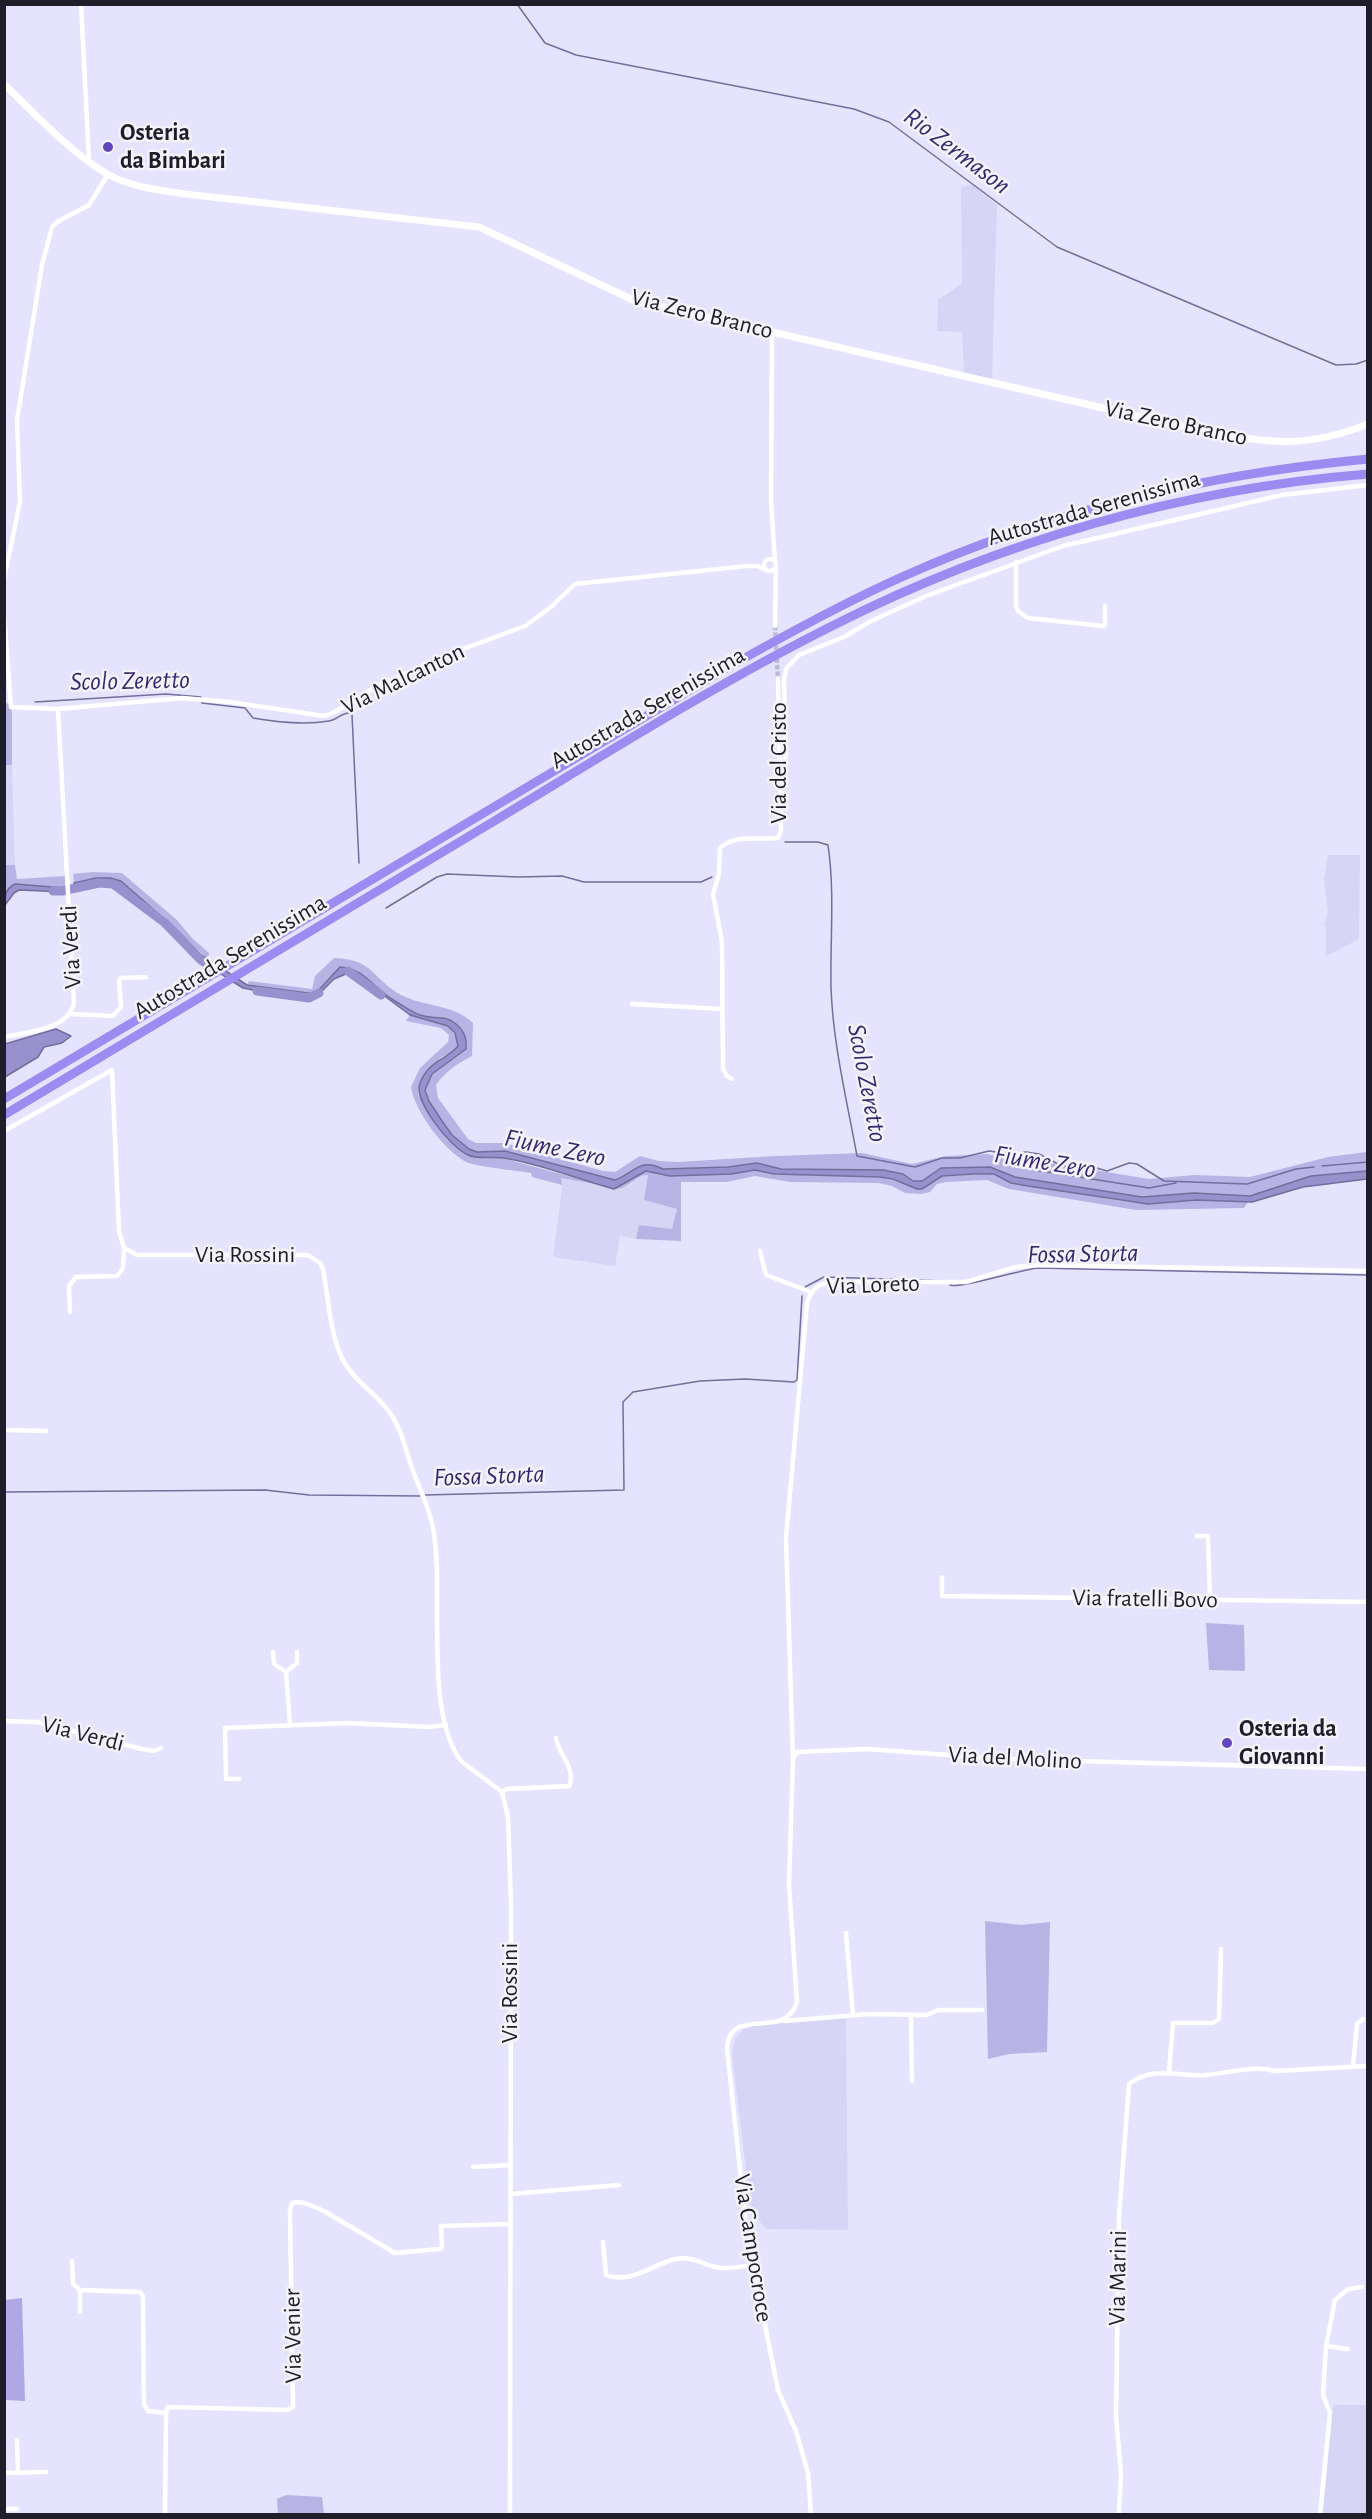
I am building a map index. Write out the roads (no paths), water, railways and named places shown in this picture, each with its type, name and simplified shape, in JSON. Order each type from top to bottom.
[{"type":"highway","name":"Autostrada Serenissima","points":[[4,1099],[727,668],[830,611],[905,575],[975,547],[1054,520],[1158,492],[1274,469],[1368,459]]},
{"type":"highway","name":"Autostrada Serenissima","points":[[4,1115],[569,776],[734,680],[834,625],[908,590],[1047,537],[1140,511],[1253,488],[1368,474]]},
{"type":"main road","name":"Via Zero Branco","points":[[4,84],[49,127],[89,160],[108,174],[144,188],[479,227],[633,300],[1190,428],[1257,440],[1300,442],[1344,433],[1368,424]]},
{"type":"street","points":[[81,4],[89,160]]},
{"type":"street","points":[[4,579],[20,502],[17,420],[47,244],[54,225],[89,205],[108,174]]},
{"type":"street","points":[[772,332],[771,501],[775,564],[775,626]]},
{"type":"street","points":[[781,765],[786,756],[784,680],[786,669],[799,655],[844,637],[871,621],[926,597],[1062,546],[1282,495],[1368,485]]},
{"type":"street","points":[[758,567],[774,551]]},
{"type":"street","points":[[766,561],[775,564]]},
{"type":"street","points":[[766,561],[767,571],[774,577]]},
{"type":"street","points":[[1016,562],[1016,606],[1018,611],[1028,618],[1103,626],[1105,625],[1105,606]]},
{"type":"street","points":[[767,571],[772,571],[775,564]]},
{"type":"street","name":"Via Malcanton","points":[[4,614],[11,707],[58,709],[160,699],[199,699],[318,715],[330,714],[379,685],[463,649],[525,626],[551,607],[575,584],[758,567],[767,571]]},
{"type":"street","name":"Via del Cristo","points":[[732,1079],[723,1069],[723,942],[713,894],[719,874],[720,848],[731,840],[778,838],[781,830],[778,679]]},
{"type":"street","name":"Via Verdi","points":[[4,1037],[60,1022],[70,1014],[75,993],[58,709]]},
{"type":"street","points":[[70,1014],[113,1016],[121,1007],[119,980],[146,976]]},
{"type":"street","points":[[632,1005],[722,1010]]},
{"type":"street","points":[[4,1131],[112,1070],[119,1231],[124,1248],[123,1268],[117,1276],[76,1277],[69,1286],[70,1312]]},
{"type":"street","name":"Via Rossini","points":[[124,1248],[137,1255],[308,1255],[315,1258],[323,1269],[341,1357],[389,1412],[399,1427],[434,1531],[441,1704],[446,1725],[456,1755],[502,1792],[508,1816],[511,1903],[510,2514]]},
{"type":"street","points":[[760,1251],[766,1275],[811,1292]]},
{"type":"street","name":"Via Loreto","points":[[793,1758],[786,1538],[807,1303],[811,1292],[823,1283],[832,1282],[966,1282],[1016,1268],[1040,1265],[1368,1271]]},
{"type":"street","points":[[4,1430],[46,1431]]},
{"type":"street","points":[[1197,1536],[1208,1538],[1210,1600]]},
{"type":"street","name":"Via fratelli Bovo","points":[[942,1577],[942,1596],[1368,1602]]},
{"type":"street","points":[[438,1644],[446,1643]]},
{"type":"street","points":[[273,1652],[274,1664],[286,1672]]},
{"type":"street","points":[[286,1672],[297,1663],[297,1652]]},
{"type":"street","points":[[286,1672],[290,1725]]},
{"type":"street","name":"Via Verdi","points":[[4,1721],[37,1722],[142,1749],[161,1748]]},
{"type":"street","points":[[239,1779],[226,1779],[225,1728],[348,1724],[429,1727],[446,1725]]},
{"type":"street","points":[[502,1792],[507,1789],[569,1786],[572,1780],[567,1762],[557,1746],[556,1738]]},
{"type":"street","name":"Via del Molino","points":[[793,1758],[797,1752],[866,1749],[1005,1759],[1368,1769]]},
{"type":"street","points":[[785,2021],[792,2016],[797,2002],[789,1885],[793,1758]]},
{"type":"street","points":[[846,1933],[853,2015]]},
{"type":"street","points":[[1169,2072],[1173,2024],[1215,2023],[1219,2019],[1221,1949]]},
{"type":"street","name":"Via Campocroce","points":[[811,2514],[808,2473],[796,2431],[778,2390],[747,2235],[729,2082],[727,2042],[729,2036],[738,2028],[785,2021],[853,2015],[927,2015],[938,2010],[982,2010]]},
{"type":"street","points":[[911,2015],[912,2081]]},
{"type":"street","points":[[1353,2066],[1357,2024],[1363,2019]]},
{"type":"street","name":"Via Marini","points":[[1119,2514],[1121,2474],[1116,2415],[1119,2217],[1129,2084],[1138,2078],[1169,2072],[1203,2075],[1264,2068],[1275,2071],[1368,2066]]},
{"type":"street","points":[[473,2167],[510,2165]]},
{"type":"street","points":[[511,2194],[619,2185]]},
{"type":"street","name":"Via Venier","points":[[166,2413],[168,2407],[172,2406],[292,2409],[294,2400],[290,2211],[292,2203],[296,2202],[324,2211],[395,2253],[440,2249],[442,2247],[441,2226],[509,2224]]},
{"type":"street","points":[[603,2242],[604,2270],[610,2276],[634,2275],[679,2258],[691,2258],[720,2268],[753,2265]]},
{"type":"street","points":[[72,2260],[73,2284],[80,2290],[140,2292],[142,2296],[144,2404],[148,2411],[166,2413],[165,2514]]},
{"type":"street","points":[[1320,2514],[1330,2414],[1323,2396],[1326,2346],[1335,2300],[1348,2289],[1362,2287]]},
{"type":"street","points":[[80,2290],[80,2312]]},
{"type":"street","points":[[1326,2346],[1348,2349]]},
{"type":"street","points":[[17,2440],[18,2473]]},
{"type":"street","points":[[4,2473],[46,2472]]},
{"type":"street","points":[[4,2509],[17,2509]]},
{"type":"waterway","name":"Rio Zermason","points":[[517,4],[545,43],[576,55],[854,109],[889,122],[1057,247],[1336,365],[1356,364],[1368,360]]},
{"type":"waterway","name":"Scolo Zeretto","points":[[35,702],[166,694],[201,697]]},
{"type":"waterway","name":"Scolo Zeretto","points":[[202,701],[202,703],[245,708],[253,718],[281,722],[320,722],[332,720],[347,713],[352,715],[359,863]]},
{"type":"waterway","name":"Scolo Zeretto","points":[[785,842],[818,842],[828,845],[832,899],[832,1009],[857,1156],[915,1167],[942,1158],[960,1158],[989,1151],[1011,1154],[1026,1152],[1039,1154],[1060,1165],[1071,1167],[1086,1165],[1107,1171],[1129,1163],[1137,1164],[1164,1181],[1247,1184],[1296,1169],[1314,1167]]},
{"type":"waterway","name":"Scolo Zeretto","points":[[386,908],[437,877],[447,874],[562,876],[584,882],[701,882],[712,877]]},
{"type":"waterway","name":"Fiume Zero","points":[[53,891],[99,883],[113,884],[165,923],[201,960],[213,969]]},
{"type":"waterway","name":"Fiume Zero","points":[[348,971],[381,995]]},
{"type":"waterway","name":"Fiume Zero","points":[[257,991],[309,998],[319,993]]},
{"type":"waterway","points":[[1011,1155],[1011,1163],[1035,1170],[1149,1188],[1176,1183]]},
{"type":"waterway","name":"Scolo Zeretto","points":[[1322,1166],[1368,1162]]},
{"type":"waterway","name":"Fossa Storta","points":[[950,1285],[965,1284],[1037,1268],[1368,1275]]},
{"type":"waterway","name":"Fossa Storta","points":[[805,1287],[824,1277],[947,1281]]},
{"type":"waterway","name":"Fossa Storta","points":[[425,1495],[624,1490],[623,1402],[633,1392],[700,1381],[745,1379],[794,1382],[797,1380],[802,1296]]},
{"type":"waterway","name":"Fossa Storta","points":[[4,1492],[265,1490],[309,1495],[420,1496]]},
{"type":"tunnel","points":[[775,626],[778,679]]},
{"type":"place","name":"Osteria da Bimbari","points":[[108,147]]},
{"type":"place","name":"Osteria da Giovanni","points":[[1227,1743]]}]
